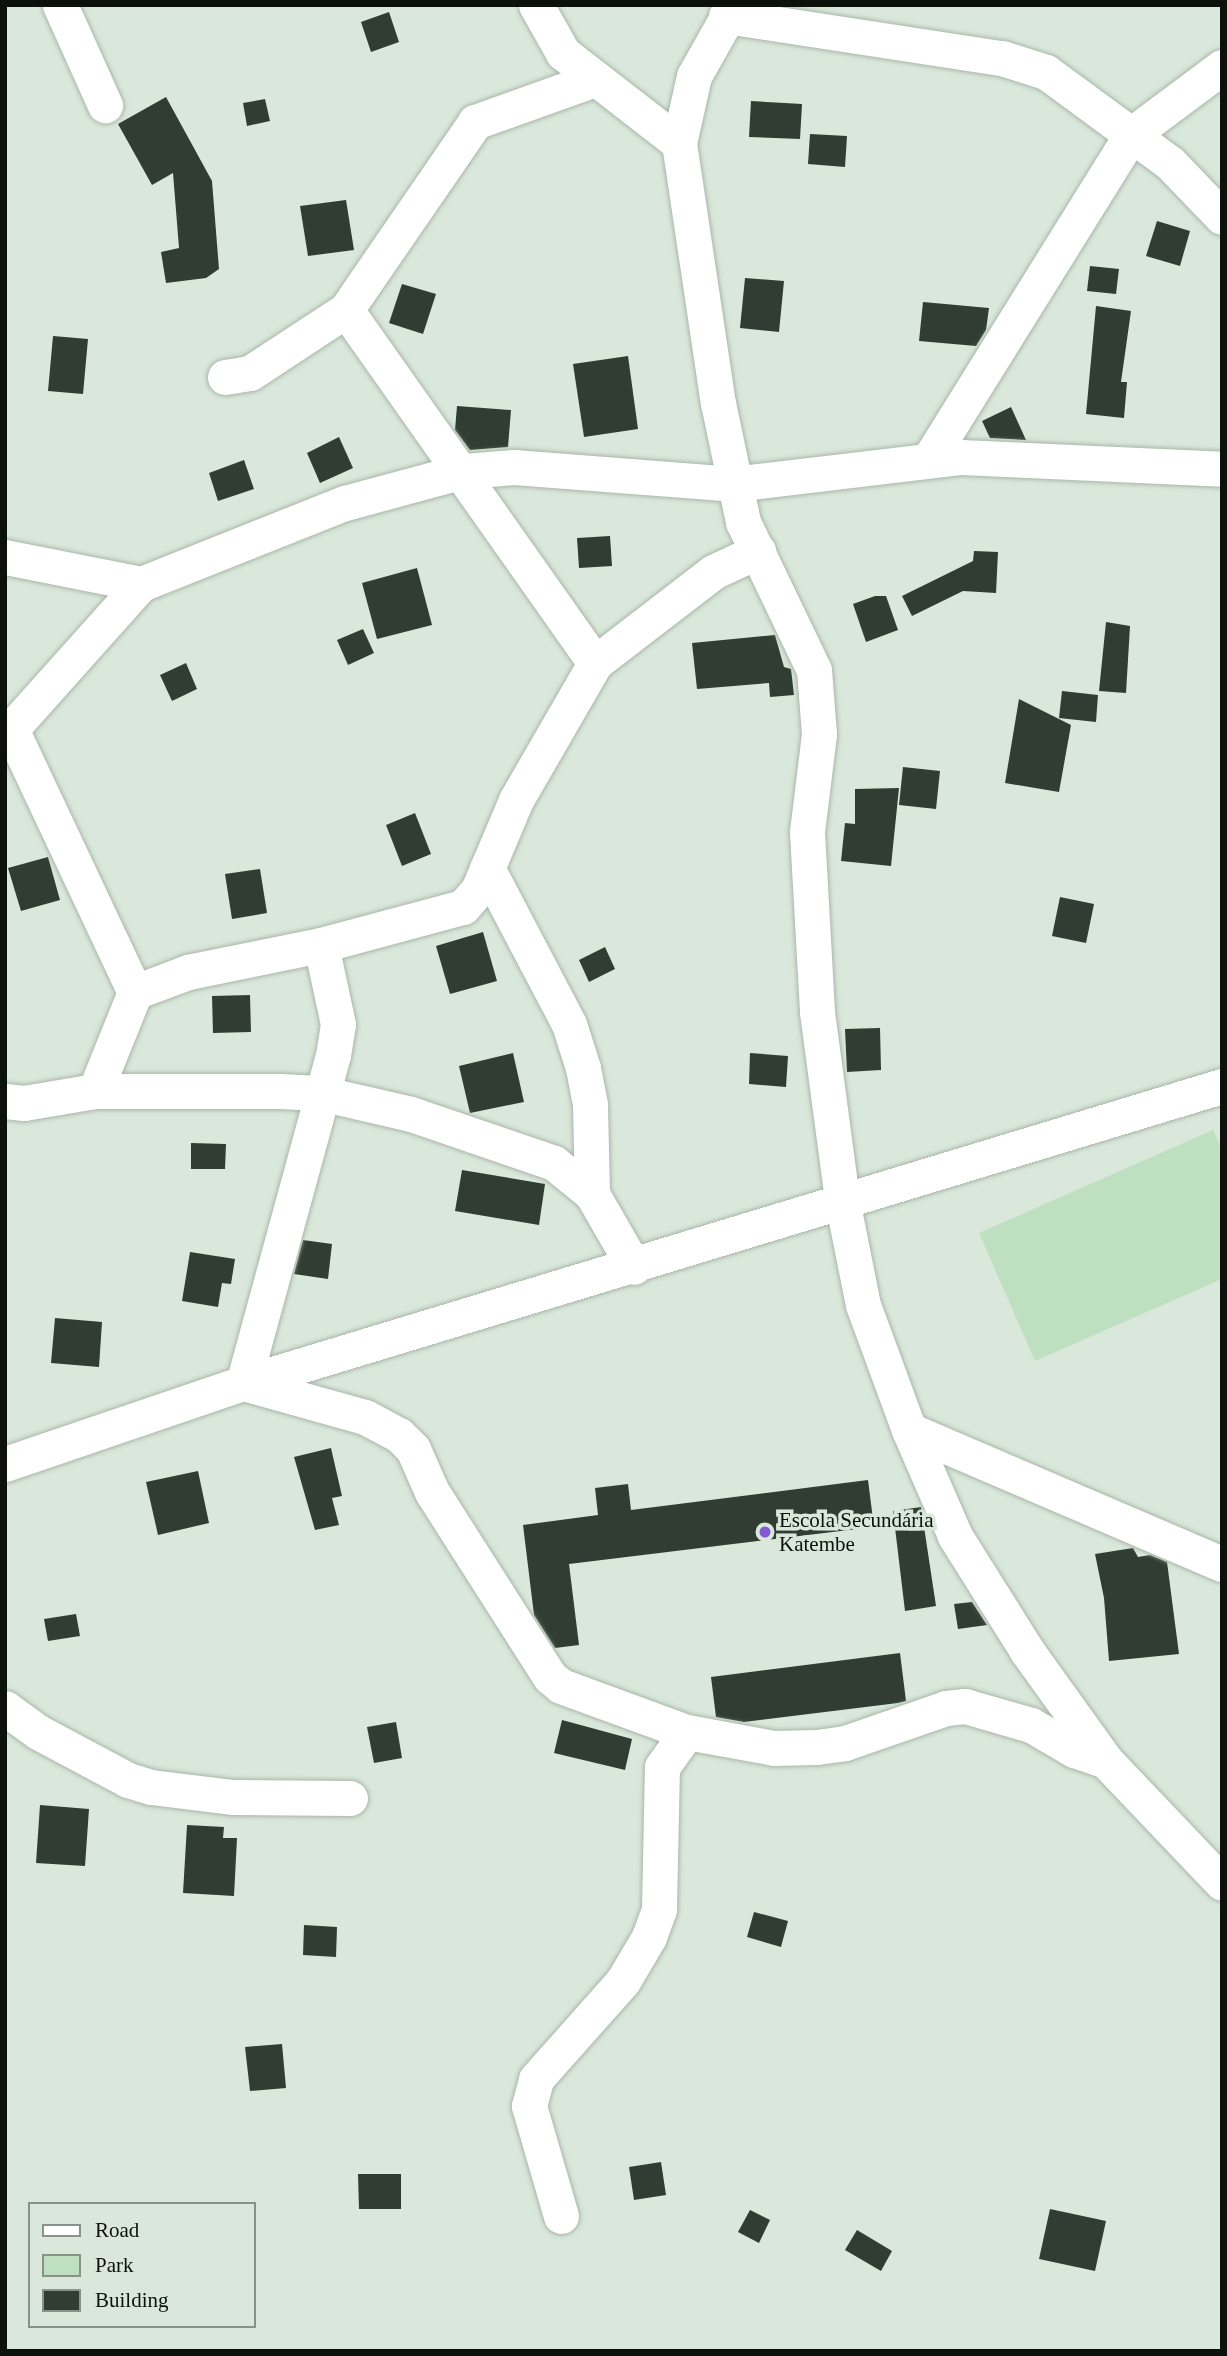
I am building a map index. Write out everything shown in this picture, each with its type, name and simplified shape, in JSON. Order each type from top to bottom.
[{"type":"street","points":[[60,5],[105,105]]},
{"type":"street","points":[[536,5],[563,53],[679,143]]},
{"type":"street","points":[[1222,217],[1170,163],[1046,72],[1002,58],[730,11],[694,76],[679,143],[733,484],[743,523],[814,670],[819,734],[807,832],[817,1012],[842,1200],[863,1305],[909,1430],[955,1536],[1027,1651],[1106,1761],[1222,1883]]},
{"type":"street","points":[[930,458],[1132,134],[1222,67]]},
{"type":"street","points":[[225,377],[250,373],[346,310],[464,132],[475,122],[595,79]]},
{"type":"street","points":[[346,310],[464,471],[595,663]]},
{"type":"street","points":[[135,992],[8,732],[141,583],[345,503],[464,471],[514,467],[733,484],[845,474],[930,458],[1222,469]]},
{"type":"street","points":[[95,1091],[135,992],[188,972],[321,945],[463,907],[478,890],[516,800],[595,663],[713,572],[758,551]]},
{"type":"street","points":[[5,557],[141,583]]},
{"type":"street","points":[[487,868],[569,1024],[583,1068],[590,1105],[592,1194]]},
{"type":"street","points":[[243,1383],[338,1024],[321,945]]},
{"type":"street","points":[[5,1464],[243,1383],[634,1267],[842,1200],[1222,1086]]},
{"type":"street","points":[[5,1101],[24,1103],[95,1091],[320,1093],[411,1114],[554,1163],[592,1194],[634,1267]]},
{"type":"street","points":[[243,1383],[365,1417],[399,1436],[413,1449],[432,1492],[550,1676],[561,1686],[687,1732],[774,1748],[845,1743],[946,1708],[965,1706],[1031,1725],[1074,1750],[1106,1761]]},
{"type":"street","points":[[909,1430],[1222,1564]]},
{"type":"street","points":[[5,1708],[38,1732],[128,1780],[151,1787],[233,1797],[350,1798]]},
{"type":"street","points":[[561,2216],[529,2106],[536,2079],[622,1981],[649,1937],[659,1909],[662,1767],[687,1732]]},
{"type":"green space","points":[[1213,1130],[1222,1150],[1222,1279],[1035,1361],[979,1233]]},
{"type":"building","points":[[389,12],[399,42],[371,52],[361,22]]},
{"type":"building","points":[[166,97],[212,181],[219,269],[206,278],[166,283],[161,252],[179,248],[173,173],[152,185],[118,124]]},
{"type":"building","points":[[265,99],[270,121],[247,126],[243,103]]},
{"type":"building","points":[[751,101],[802,104],[800,139],[749,137]]},
{"type":"building","points":[[810,134],[847,136],[845,167],[808,164]]},
{"type":"building","points":[[346,200],[354,250],[308,256],[300,206]]},
{"type":"building","points":[[1157,221],[1190,231],[1180,266],[1146,256]]},
{"type":"building","points":[[1090,266],[1119,269],[1116,294],[1087,291]]},
{"type":"building","points":[[745,278],[784,281],[779,332],[740,328]]},
{"type":"building","points":[[402,284],[436,294],[423,334],[389,323]]},
{"type":"building","points":[[923,302],[989,308],[986,330],[976,346],[919,341]]},
{"type":"building","points":[[1096,306],[1131,311],[1121,382],[1127,382],[1124,418],[1086,414]]},
{"type":"building","points":[[53,336],[88,339],[83,394],[48,391]]},
{"type":"building","points":[[628,356],[638,429],[584,437],[573,364]]},
{"type":"building","points":[[457,406],[511,410],[508,447],[470,450],[455,430]]},
{"type":"building","points":[[1011,407],[1026,440],[990,438],[982,421]]},
{"type":"building","points":[[339,437],[353,468],[320,483],[307,453]]},
{"type":"building","points":[[244,460],[254,489],[218,501],[209,473]]},
{"type":"building","points":[[610,536],[612,566],[579,568],[577,538]]},
{"type":"building","points":[[974,551],[998,552],[996,593],[963,591],[912,616],[902,596],[973,561]]},
{"type":"building","points":[[417,568],[432,625],[377,639],[362,583]]},
{"type":"building","points":[[875,596],[886,596],[898,630],[866,642],[853,604]]},
{"type":"building","points":[[1106,622],[1130,626],[1126,693],[1099,691]]},
{"type":"building","points":[[363,629],[374,653],[348,665],[337,640]]},
{"type":"building","points":[[775,635],[784,667],[791,669],[794,695],[770,697],[769,683],[697,689],[692,643]]},
{"type":"building","points":[[186,663],[197,689],[172,701],[160,675]]},
{"type":"building","points":[[1062,691],[1098,695],[1096,722],[1059,718]]},
{"type":"building","points":[[1019,699],[1071,725],[1059,792],[1005,783]]},
{"type":"building","points":[[903,767],[940,771],[936,809],[899,805]]},
{"type":"building","points":[[899,788],[891,866],[841,861],[845,823],[855,824],[855,789]]},
{"type":"building","points":[[415,813],[431,854],[402,866],[386,825]]},
{"type":"building","points":[[48,857],[60,900],[21,911],[8,868]]},
{"type":"building","points":[[260,869],[267,913],[232,919],[225,874]]},
{"type":"building","points":[[1060,897],[1094,904],[1086,943],[1052,936]]},
{"type":"building","points":[[483,932],[497,981],[450,994],[436,946]]},
{"type":"building","points":[[605,947],[615,969],[589,982],[579,960]]},
{"type":"building","points":[[250,995],[251,1032],[213,1033],[212,996]]},
{"type":"building","points":[[880,1028],[881,1070],[847,1072],[845,1029]]},
{"type":"building","points":[[513,1053],[524,1102],[470,1113],[459,1066]]},
{"type":"building","points":[[750,1053],[788,1056],[786,1087],[749,1084]]},
{"type":"building","points":[[191,1143],[226,1144],[225,1169],[191,1169]]},
{"type":"building","points":[[462,1170],[545,1184],[539,1225],[455,1211]]},
{"type":"building","points":[[303,1240],[332,1244],[328,1279],[294,1274]]},
{"type":"building","points":[[190,1252],[235,1259],[231,1284],[222,1283],[218,1307],[182,1301]]},
{"type":"building","points":[[55,1318],[102,1322],[99,1367],[51,1363]]},
{"type":"building","points":[[331,1448],[342,1496],[332,1498],[339,1525],[315,1530],[294,1457]]},
{"type":"building","points":[[198,1471],[209,1523],[158,1535],[146,1482]]},
{"type":"building","points":[[868,1480],[874,1527],[569,1564],[579,1645],[555,1648],[534,1615],[523,1525],[598,1515],[595,1488],[628,1484],[631,1510]]},
{"type":"building","points":[[921,1507],[936,1606],[905,1611],[893,1511]]},
{"type":"building","points":[[1133,1548],[1138,1557],[1150,1555],[1167,1562],[1179,1654],[1109,1661],[1104,1598],[1095,1554]]},
{"type":"building","points":[[972,1602],[987,1625],[958,1629],[954,1604]]},
{"type":"building","points":[[76,1614],[80,1636],[48,1641],[44,1619]]},
{"type":"building","points":[[900,1653],[906,1701],[744,1722],[716,1717],[711,1677]]},
{"type":"building","points":[[562,1720],[632,1739],[625,1770],[554,1753]]},
{"type":"building","points":[[396,1722],[402,1758],[374,1763],[367,1727]]},
{"type":"building","points":[[40,1805],[89,1809],[85,1866],[36,1863]]},
{"type":"building","points":[[187,1825],[224,1827],[223,1838],[237,1838],[234,1896],[183,1893]]},
{"type":"building","points":[[754,1912],[788,1921],[781,1947],[747,1937]]},
{"type":"building","points":[[304,1925],[337,1927],[336,1957],[303,1955]]},
{"type":"building","points":[[282,2044],[286,2088],[250,2091],[245,2047]]},
{"type":"building","points":[[661,2162],[666,2195],[634,2200],[629,2167]]},
{"type":"building","points":[[358,2174],[401,2174],[401,2209],[359,2209]]},
{"type":"building","points":[[1050,2209],[1106,2221],[1095,2271],[1039,2259]]},
{"type":"building","points":[[750,2210],[770,2220],[759,2243],[738,2232]]},
{"type":"building","points":[[857,2230],[892,2251],[881,2271],[845,2250]]},
{"type":"place","name":"Escola Secundária Katembe","points":[[765,1532]]}]
